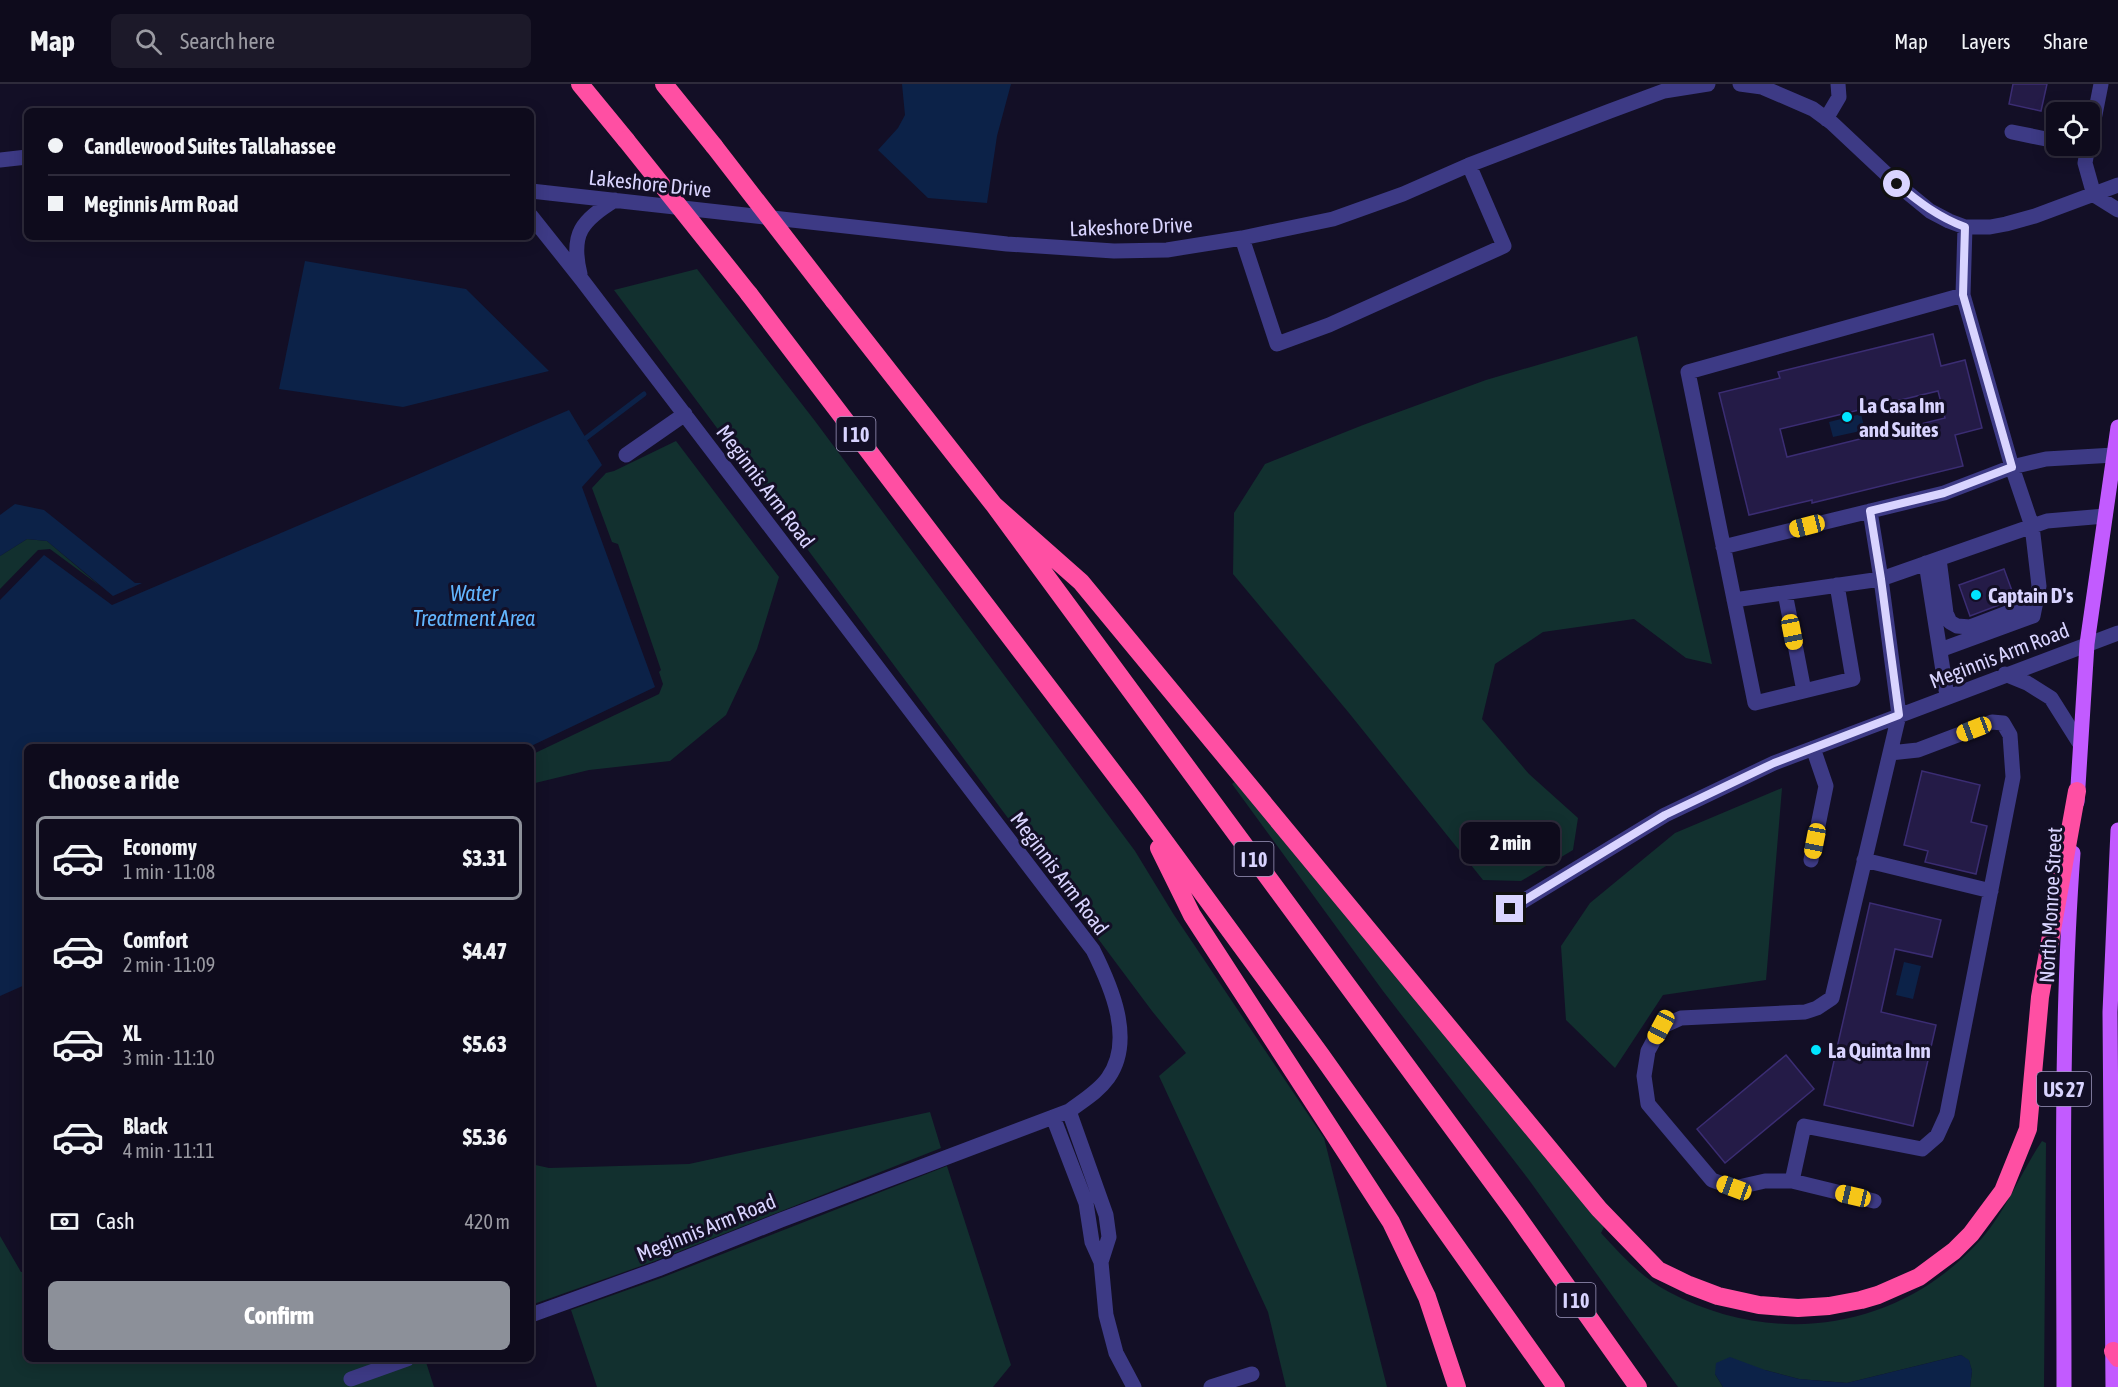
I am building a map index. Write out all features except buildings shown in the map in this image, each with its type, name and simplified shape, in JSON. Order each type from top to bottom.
[{"type":"highway","name":"I 10","points":[[580,84],[749,294],[1135,801],[1321,1056],[1556,1387]]},
{"type":"highway","name":"I 10","points":[[664,84],[993,505],[1515,1213],[1638,1387]]},
{"type":"highway","points":[[993,505],[1081,582],[1599,1209],[1659,1270],[1718,1296],[1759,1305],[1798,1308],[1829,1306],[1878,1295],[1918,1277],[1945,1258],[1971,1234],[2003,1191],[2028,1128],[2040,997],[2077,791]]},
{"type":"highway","points":[[1135,801],[1192,915],[1391,1222],[1427,1297],[1457,1387]]},
{"type":"main road","name":"North Monroe Street","points":[[2064,1387],[2064,1071],[2069,904],[2087,644],[2118,427]]},
{"type":"main road","name":"US 27","points":[[2113,1387],[2115,1354],[2110,1012],[2118,830]]},
{"type":"street","name":"Lakeshore Drive","points":[[534,191],[1059,249],[1167,250],[1242,238],[1333,219],[1403,195],[1469,165],[1664,91],[1708,84]]},
{"type":"street","points":[[1740,84],[1762,87],[1813,109],[1930,211],[1965,227],[2006,225],[2118,185]]},
{"type":"street","points":[[1826,119],[1839,97],[1838,84]]},
{"type":"street","points":[[2097,102],[2101,84]]},
{"type":"street","points":[[2012,132],[2046,139]]},
{"type":"street","points":[[2085,156],[2085,163],[2094,195],[2118,210]]},
{"type":"street","points":[[0,160],[24,157]]},
{"type":"street","points":[[1242,238],[1277,344],[1329,325],[1504,246],[1469,165]]},
{"type":"street","points":[[582,280],[575,253],[579,234],[592,215],[615,200]]},
{"type":"street","name":"Meginnis Arm Road","points":[[534,220],[685,414],[1093,950],[1110,984],[1119,1023],[1119,1043],[1115,1063],[1109,1076],[1098,1089],[1069,1111],[658,1269],[534,1314]]},
{"type":"street","points":[[1940,650],[2033,616],[2039,586],[2032,526],[2012,467],[1963,295],[1965,227]]},
{"type":"street","points":[[1837,585],[1853,679],[1755,703],[1688,372],[1963,295]]},
{"type":"street","points":[[626,455],[685,414]]},
{"type":"street","points":[[1723,547],[1944,493],[2012,467],[2046,459],[2114,455]]},
{"type":"street","points":[[1870,511],[1899,715],[1832,998],[1817,1008],[1805,1012],[1681,1018],[1661,1027],[1648,1051],[1644,1076],[1647,1104],[1712,1180],[1734,1188],[1766,1181],[1792,1181],[1874,1201]]},
{"type":"street","points":[[1734,600],[1881,579],[2047,521],[2105,516]]},
{"type":"street","points":[[1933,561],[1946,613],[1950,622],[1957,626],[1970,627],[2036,602]]},
{"type":"street","points":[[1933,561],[1940,650],[1947,696]]},
{"type":"street","points":[[1785,593],[1804,691]]},
{"type":"street","name":"Meginnis Arm Road","points":[[1510,909],[1665,815],[1774,763],[2118,633]]},
{"type":"street","points":[[2005,674],[2027,683],[2051,698],[2080,744]]},
{"type":"street","points":[[1792,1181],[1804,1126],[1922,1149],[1937,1136],[1947,1114],[2013,777],[2010,735],[2003,723],[1992,722],[1918,750],[1890,753]]},
{"type":"street","points":[[1811,860],[1826,786],[1813,748]]},
{"type":"street","points":[[1864,860],[1990,891]]},
{"type":"street","points":[[1069,1111],[1106,1215],[1109,1237],[1101,1262]]},
{"type":"street","points":[[1053,1117],[1086,1203],[1092,1242],[1101,1262],[1106,1315],[1116,1353],[1134,1387]]},
{"type":"street","points":[[351,1379],[399,1362]]},
{"type":"street","points":[[1211,1387],[1252,1374]]},
{"type":"green space","points":[[697,269],[815,421],[1135,851],[1174,915],[1324,1138],[1387,1387],[1286,1387],[1268,1312],[1159,1076],[1186,1053],[1152,1011],[614,290]]},
{"type":"green space","points":[[1637,336],[1712,664],[1686,658],[1634,619],[1543,632],[1495,664],[1482,719],[1529,774],[1578,818],[1573,850],[1521,881],[1483,880],[1349,713],[1233,574],[1234,513],[1265,464],[1486,380]]},
{"type":"green space","points":[[676,441],[779,577],[757,649],[726,715],[670,761],[589,770],[534,783],[534,754],[659,694],[663,684],[659,672],[661,670],[618,544],[612,542],[592,488],[606,473]]},
{"type":"green space","points":[[27,539],[47,541],[100,586],[50,549],[38,550],[0,589],[0,556]]},
{"type":"green space","points":[[1237,780],[1604,1227],[1601,1233],[1641,1273],[1669,1292],[1710,1310],[1752,1321],[1794,1324],[1836,1321],[1876,1310],[1915,1293],[1951,1268],[1983,1237],[1999,1215],[2042,1141],[2046,1143],[2044,1387],[1970,1387],[1972,1371],[1969,1361],[1961,1355],[1847,1383],[1799,1379],[1765,1370],[1715,1374],[1723,1387],[1678,1387],[1529,1180],[1383,991],[1232,784]]},
{"type":"green space","points":[[1782,788],[1766,980],[1663,995],[1615,1068],[1566,1020],[1561,946],[1590,903],[1675,833]]},
{"type":"green space","points":[[930,1112],[941,1148],[655,1261],[534,1304],[534,1165],[549,1168],[689,1164]]},
{"type":"green space","points":[[947,1166],[1011,1365],[993,1387],[597,1387],[571,1310],[661,1278]]},
{"type":"green space","points":[[0,1236],[21,1272],[24,1272],[24,1362],[426,1362],[434,1387],[0,1387]]},
{"type":"water","points":[[902,84],[1011,84],[997,136],[987,203],[928,198],[878,150],[898,128],[905,115]]},
{"type":"water","points":[[305,261],[466,289],[549,371],[403,407],[279,389]]},
{"type":"water","name":"Water Treatment Area","points":[[569,410],[602,465],[582,487],[655,687],[534,745],[24,744],[24,985],[0,996],[0,600],[44,555],[112,605]]},
{"type":"water","points":[[1861,414],[1865,430],[1833,437],[1829,422]]},
{"type":"water","points":[[15,504],[44,510],[135,583],[142,583],[113,596],[47,541],[27,539],[0,556],[0,515]]},
{"type":"water","points":[[1904,962],[1921,966],[1913,999],[1896,995]]},
{"type":"water","points":[[1961,1355],[1969,1360],[1972,1371],[1970,1387],[1723,1387],[1715,1374],[1716,1363],[1730,1357],[1799,1379],[1847,1383]]},
{"type":"waterway","points":[[586,438],[644,394]]},
{"type":"place","name":"La Casa Inn and Suites","points":[[1847,417]]},
{"type":"place","name":"Captain D's","points":[[1976,595]]},
{"type":"place","name":"La Quinta Inn","points":[[1816,1050]]},
{"type":"route","points":[[1510,909],[1665,815],[1774,763],[1899,715],[1870,511],[1944,493],[2012,467],[1963,295],[1965,227],[1930,211],[1897,184]]}]
